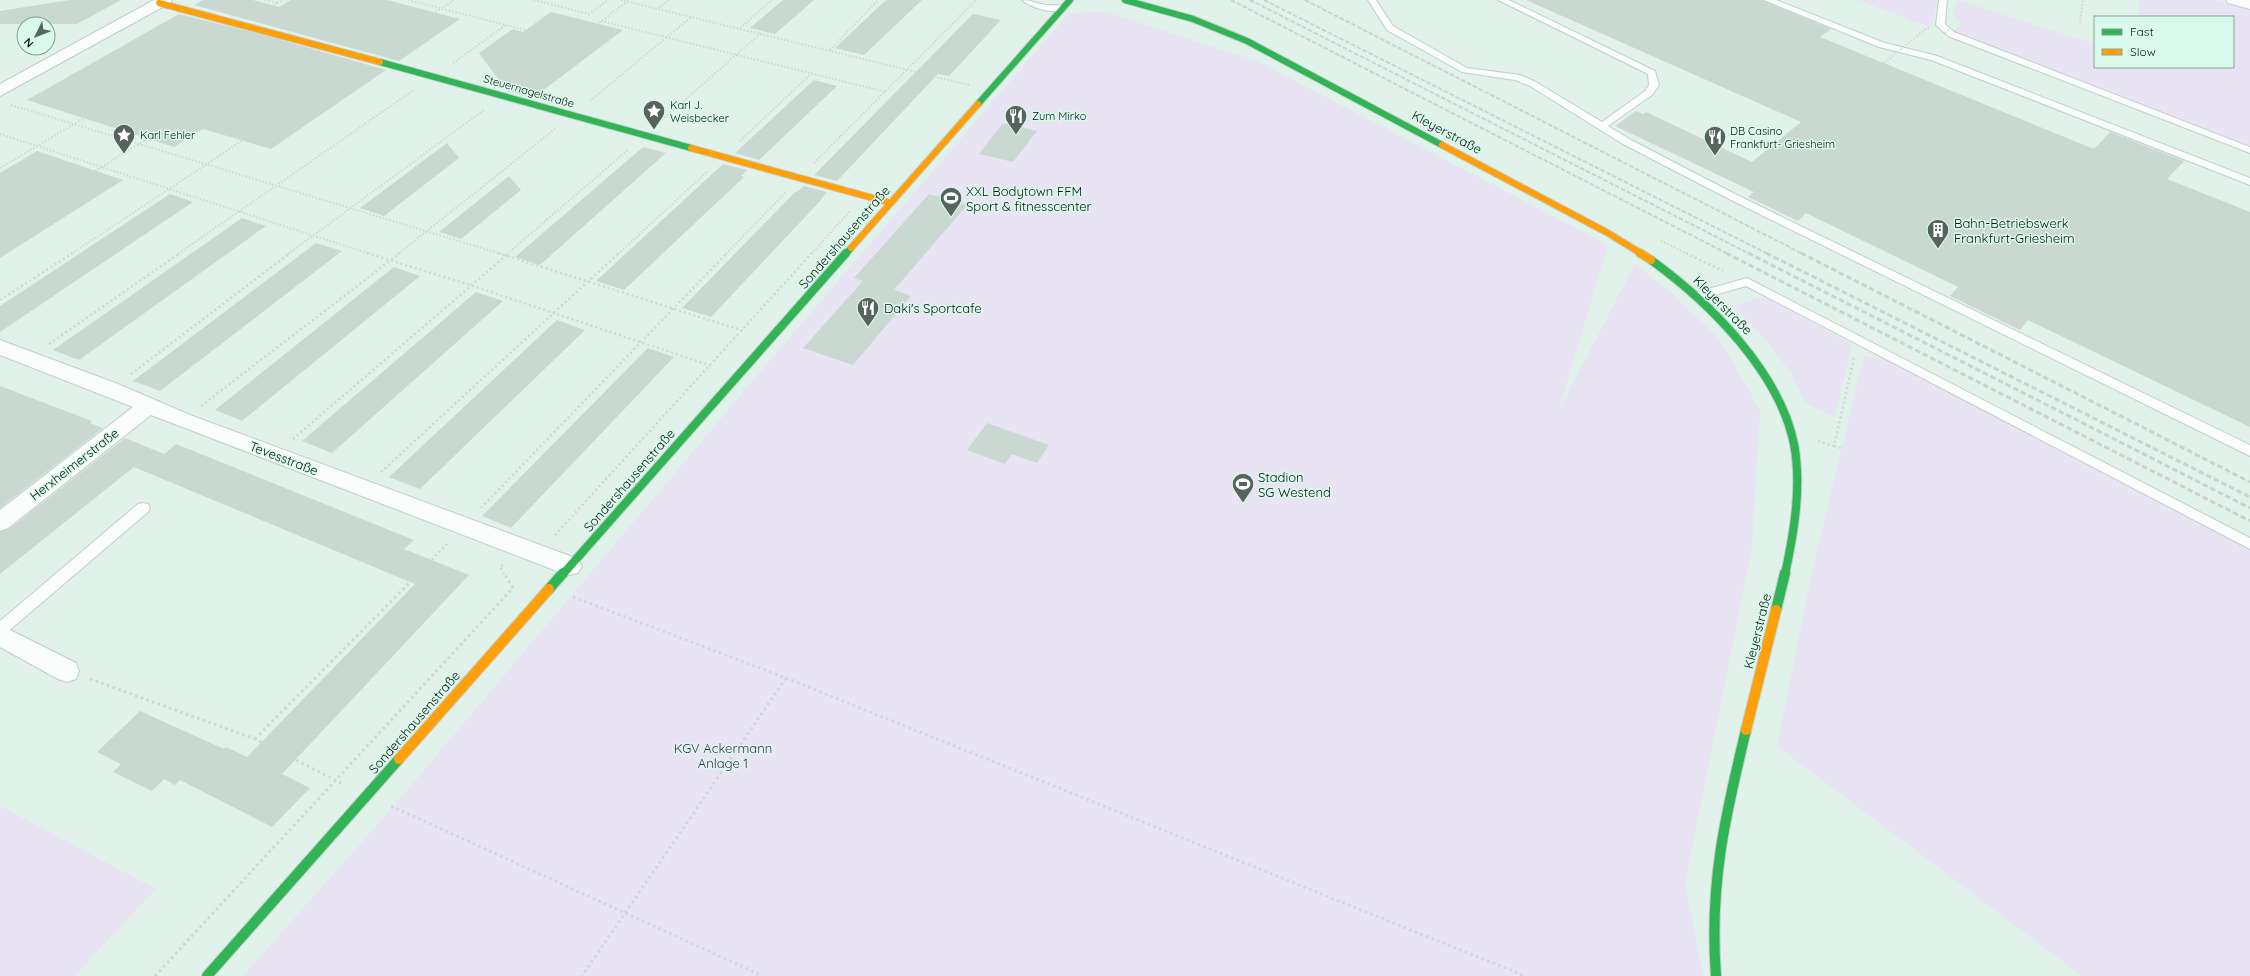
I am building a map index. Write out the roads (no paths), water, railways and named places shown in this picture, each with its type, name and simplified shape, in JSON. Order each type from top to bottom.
[{"type":"street","name":"Sondershausenstraße","points":[[207,976],[1070,0]]},
{"type":"street","name":"Kleyerstraße","points":[[1125,0],[1193,19],[1246,41],[1608,233],[1641,253],[1698,296],[1748,349],[1772,389],[1795,449],[1797,491],[1790,550],[1736,770],[1715,877],[1713,941],[1716,976]]},
{"type":"street","points":[[2233,0],[2250,4]]},
{"type":"street","points":[[3,97],[162,2]]},
{"type":"street","name":"Steuernagelstraße","points":[[162,2],[367,57],[572,116],[891,203]]},
{"type":"street","name":"Tevesstraße","points":[[0,347],[111,389],[183,420],[570,566]]},
{"type":"street","name":"Herxheimerstraße","points":[[0,522],[148,406]]},
{"type":"street","points":[[0,635],[67,671]]},
{"type":"lane","points":[[1026,0],[1044,8],[1063,8]]},
{"type":"lane","points":[[1372,0],[1390,28],[1459,66],[1473,72],[1517,77],[1526,81],[1601,127],[1735,198],[2250,451]]},
{"type":"lane","points":[[1502,0],[1652,73],[1654,85],[1649,93],[1601,127]]},
{"type":"lane","points":[[1768,0],[1882,45],[1934,58],[2250,182]]},
{"type":"lane","points":[[1943,0],[1940,25],[1951,34],[2250,150]]},
{"type":"lane","points":[[1698,296],[1747,282],[2250,544]]},
{"type":"lane","points":[[0,630],[143,508]]},
{"type":"railway","points":[[1231,0],[1728,254]]},
{"type":"railway","points":[[1250,0],[1750,254]]},
{"type":"railway","points":[[1264,0],[1768,254]]},
{"type":"railway","points":[[1305,0],[1803,254]]},
{"type":"railway","points":[[1726,253],[2250,521]]},
{"type":"railway","points":[[1748,253],[2250,508]]},
{"type":"railway","points":[[1766,253],[2250,497]]},
{"type":"railway","points":[[1801,253],[2250,482]]},
{"type":"place","name":"Karl J. Weisbecker","points":[[654,130]]},
{"type":"place","name":"Zum Mirko","points":[[1016,136]]},
{"type":"place","name":"Karl Fehler","points":[[124,154]]},
{"type":"place","name":"DB Casino Frankfurt- Griesheim","points":[[1715,156]]},
{"type":"place","name":"XXL Bodytown FFM Sport & fitnesscenter","points":[[951,218]]},
{"type":"place","name":"Bahn-Betriebswerk Frankfurt-Griesheim","points":[[1938,250]]},
{"type":"place","name":"Daki's Sportcafe","points":[[868,328]]},
{"type":"place","name":"Stadion SG Westend","points":[[1243,504]]},
{"type":"park label","name":"KGV Ackermann Anlage 1","points":[[723,756]]}]
